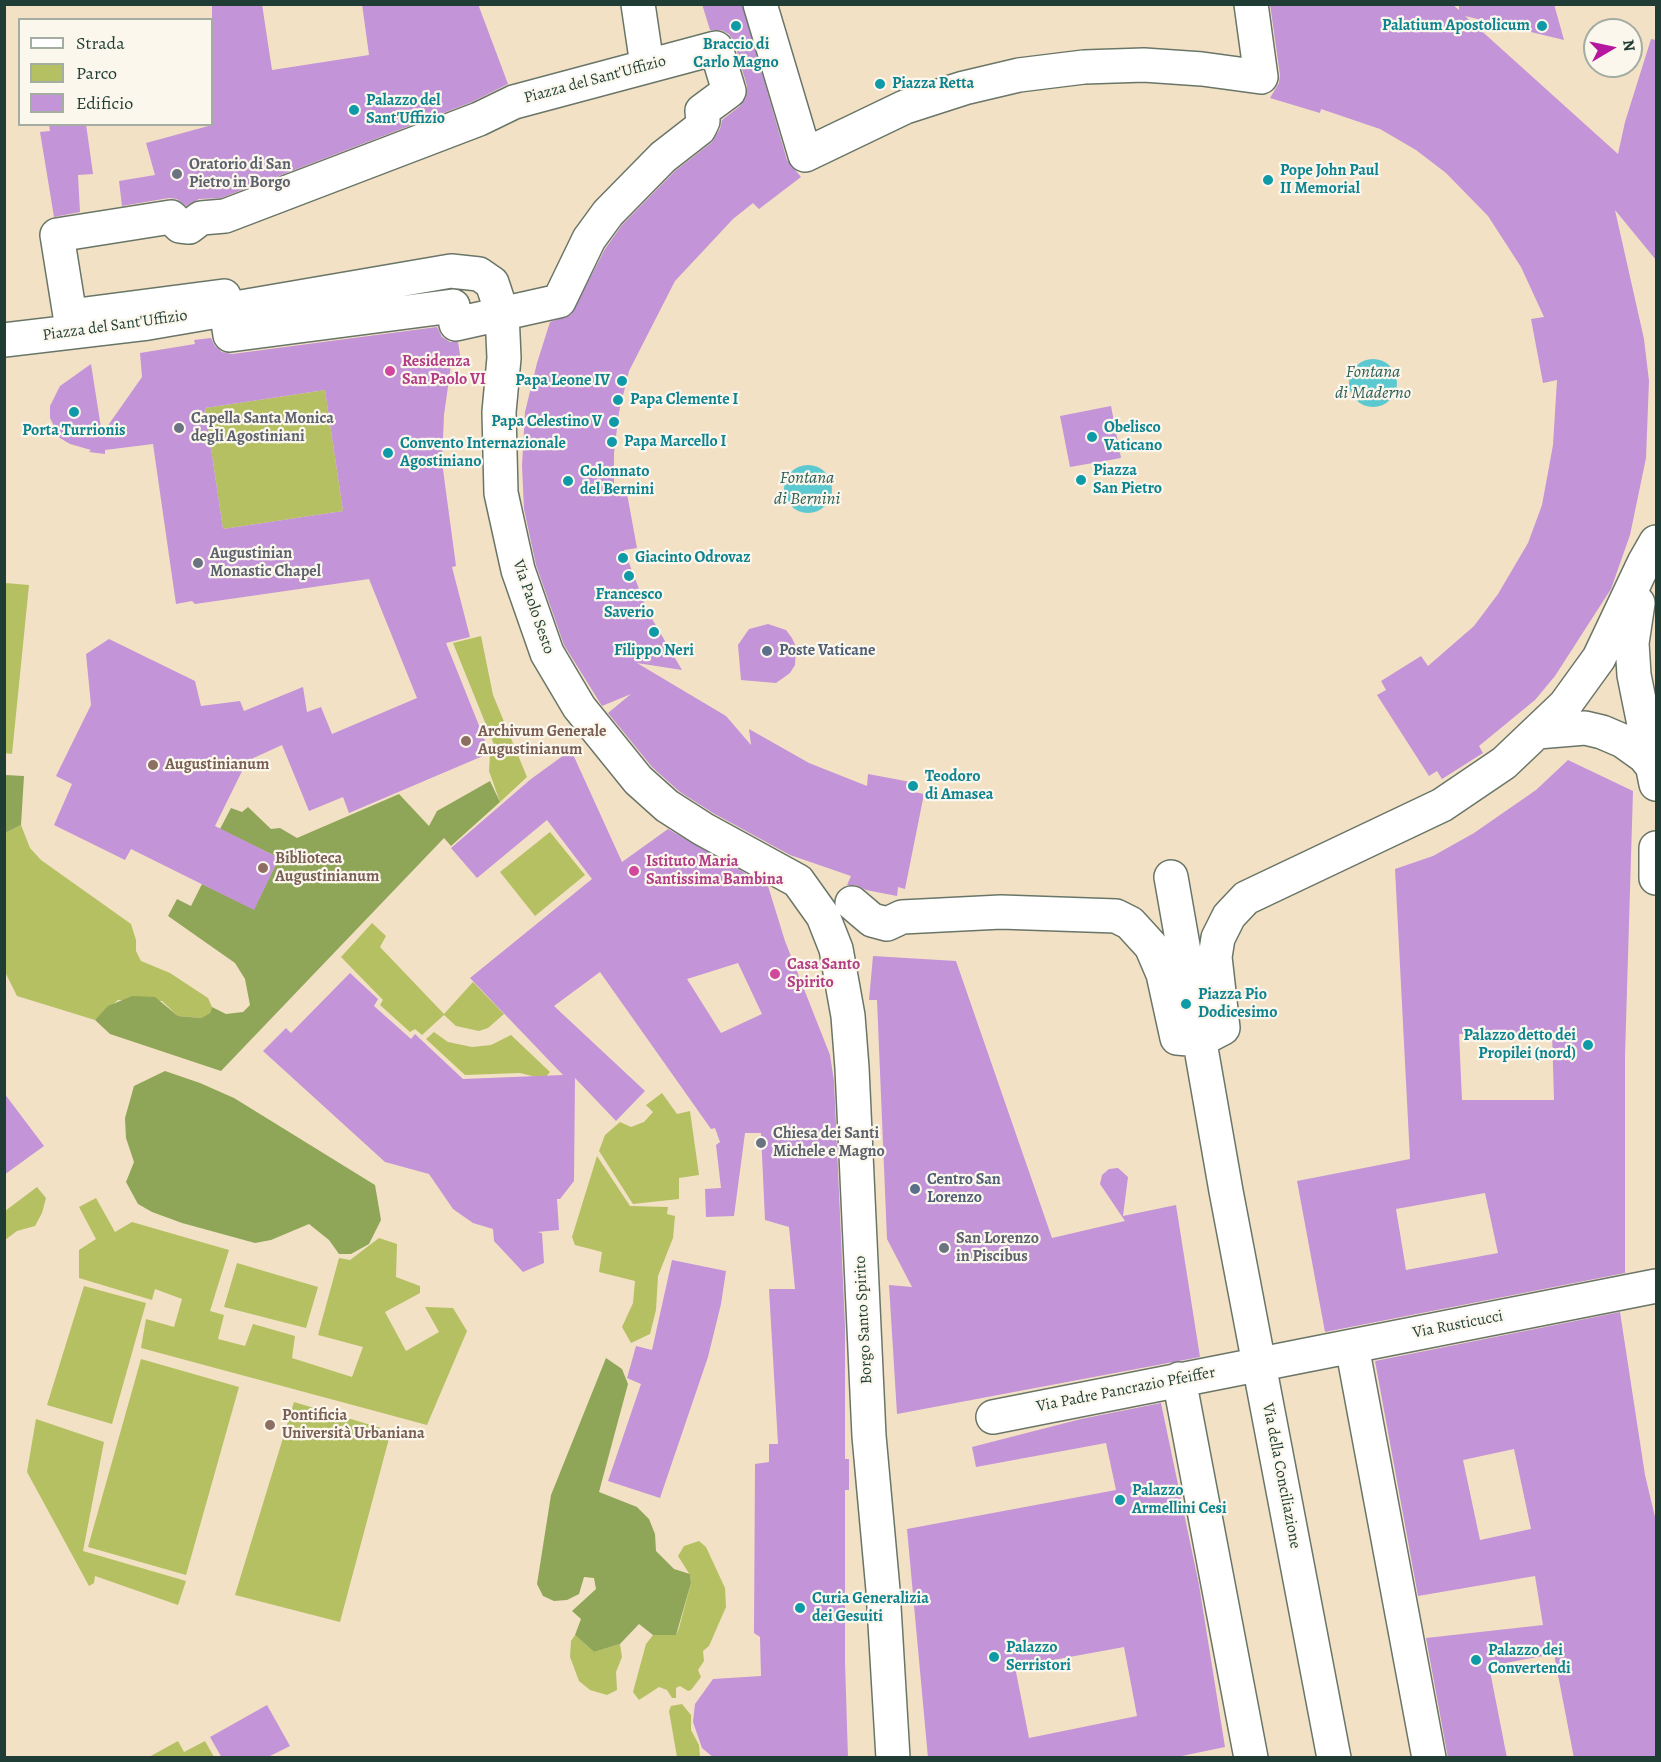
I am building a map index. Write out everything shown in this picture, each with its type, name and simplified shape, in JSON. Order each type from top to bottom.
[{"type":"street","points":[[638,4],[648,65]]},
{"type":"street","points":[[760,4],[805,155],[905,107],[964,88],[1019,75],[1084,67],[1144,65],[1202,69],[1261,77],[1251,4]]},
{"type":"street","name":"Piazza del Sant'Uffizio","points":[[716,48],[729,91],[702,111],[703,121],[699,129],[656,163],[608,213],[589,238],[559,301],[456,324],[453,306],[230,335],[224,296],[70,315],[57,235],[171,217],[180,226],[193,226],[201,218],[225,216],[479,119],[514,102],[648,65],[716,48]]},
{"type":"street","name":"Piazza del Sant'Uffizio","points":[[4,340],[86,331],[226,310],[451,271],[466,271],[488,279]]},
{"type":"street","name":"Via Paolo Sesto","points":[[488,279],[496,292],[502,313],[504,358],[499,412],[501,493],[518,570],[547,653],[579,707],[638,780],[667,806],[798,881],[807,891]]},
{"type":"street","points":[[852,903],[872,920],[885,924],[902,918],[1001,912],[1116,916],[1130,923],[1147,940],[1159,962],[1177,1038],[1200,1040],[1223,1028],[1215,957],[1218,938],[1229,916],[1246,898],[1463,793],[1504,764],[1565,705],[1599,658],[1650,552]]},
{"type":"street","points":[[1650,552],[1632,643],[1639,706],[1654,776]]},
{"type":"street","points":[[1537,732],[1585,728],[1602,732],[1623,741],[1644,756],[1654,776]]},
{"type":"street","points":[[1656,848],[1656,878]]},
{"type":"street","name":"Via della Conciliazione","points":[[1171,877],[1259,1364],[1326,1756]]},
{"type":"street","name":"Borgo Santo Spirito","points":[[807,891],[823,916],[836,949],[848,1016],[869,1436],[883,1590],[893,1758]]},
{"type":"street","name":"Via Rusticucci","points":[[1259,1364],[1656,1287]]},
{"type":"street","points":[[1352,1346],[1430,1758]]},
{"type":"street","name":"Via Padre Pancrazio Pfeiffer","points":[[993,1417],[1259,1364]]},
{"type":"street","points":[[1179,1379],[1251,1758]]},
{"type":"green space","points":[[325,390],[343,511],[223,529],[205,408]]},
{"type":"green space","points":[[5,583],[29,585],[12,754],[4,753]]},
{"type":"green space","points":[[481,636],[493,695],[527,777],[500,802],[489,771],[490,755],[497,752],[453,643]]},
{"type":"green space","points":[[5,775],[24,776],[21,825],[5,833]]},
{"type":"green space","points":[[490,781],[500,802],[451,846],[444,838],[221,1071],[110,1034],[95,1020],[108,1006],[132,996],[155,997],[178,1016],[201,1018],[210,1013],[212,1007],[226,1014],[243,1012],[250,1005],[245,979],[235,963],[168,916],[177,899],[191,906],[202,884],[254,909],[279,858],[220,829],[231,808],[242,812],[248,807],[271,829],[280,828],[297,838],[399,794],[429,826],[437,811]]},
{"type":"green space","points":[[21,825],[30,848],[41,860],[131,924],[136,940],[136,951],[141,961],[170,973],[208,998],[212,1007],[210,1013],[201,1018],[178,1016],[162,1001],[118,1000],[95,1020],[17,996],[5,972],[5,833]]},
{"type":"green space","points":[[550,832],[585,875],[535,916],[500,872]]},
{"type":"green space","points":[[372,923],[386,936],[380,947],[444,1014],[473,982],[504,1014],[488,1028],[479,1031],[456,1026],[444,1015],[422,1035],[415,1029],[410,1032],[380,1005],[383,1000],[341,957]]},
{"type":"green space","points":[[434,1032],[448,1042],[472,1047],[491,1045],[511,1035],[550,1072],[544,1079],[520,1073],[465,1075],[426,1039]]},
{"type":"green space","points":[[165,1071],[234,1098],[375,1185],[381,1220],[369,1244],[351,1254],[339,1254],[329,1240],[309,1224],[271,1240],[255,1243],[182,1223],[138,1204],[126,1182],[134,1162],[126,1138],[125,1118],[134,1086]]},
{"type":"green space","points":[[662,1093],[677,1114],[690,1111],[699,1175],[679,1178],[679,1199],[633,1204],[599,1151],[605,1135],[620,1122],[631,1127],[644,1122],[653,1112],[646,1105]]},
{"type":"green space","points":[[597,1156],[630,1206],[668,1207],[667,1214],[675,1216],[673,1238],[658,1276],[656,1310],[650,1334],[631,1343],[622,1327],[633,1303],[635,1281],[599,1272],[602,1252],[575,1245],[572,1237]]},
{"type":"green space","points":[[37,1187],[46,1198],[35,1226],[17,1231],[5,1240],[5,1211]]},
{"type":"green space","points":[[96,1198],[115,1232],[132,1222],[229,1250],[210,1311],[224,1315],[218,1339],[245,1346],[253,1324],[295,1336],[292,1358],[352,1377],[363,1347],[318,1335],[339,1258],[350,1260],[379,1238],[397,1244],[396,1277],[420,1286],[420,1293],[385,1312],[406,1351],[439,1332],[425,1307],[453,1308],[467,1331],[427,1425],[141,1348],[146,1319],[174,1327],[182,1299],[155,1289],[152,1300],[79,1278],[79,1250],[96,1239],[79,1207]]},
{"type":"green space","points":[[237,1263],[318,1287],[306,1328],[224,1307]]},
{"type":"green space","points":[[84,1286],[146,1303],[112,1424],[47,1405]]},
{"type":"green space","points":[[606,1358],[622,1369],[628,1384],[599,1492],[637,1507],[649,1519],[655,1534],[656,1551],[674,1569],[690,1574],[691,1583],[676,1635],[653,1635],[639,1624],[620,1644],[594,1652],[575,1635],[581,1619],[572,1611],[596,1589],[594,1578],[584,1577],[579,1594],[567,1600],[554,1601],[543,1596],[537,1584],[551,1495]]},
{"type":"green space","points":[[141,1359],[239,1387],[186,1575],[88,1547]]},
{"type":"green space","points":[[294,1402],[391,1431],[340,1622],[235,1595]]},
{"type":"green space","points":[[36,1419],[104,1442],[83,1551],[186,1581],[178,1605],[95,1576],[94,1583],[89,1586],[27,1472]]},
{"type":"green space","points":[[699,1541],[706,1547],[725,1588],[726,1607],[709,1646],[703,1651],[704,1661],[698,1670],[701,1677],[691,1690],[688,1691],[680,1686],[676,1688],[676,1698],[672,1698],[667,1690],[659,1687],[639,1700],[633,1692],[646,1644],[653,1635],[676,1635],[679,1628],[691,1583],[690,1575],[678,1556],[684,1546]]},
{"type":"green space","points":[[575,1635],[594,1652],[620,1644],[622,1657],[616,1672],[617,1690],[607,1695],[590,1690],[579,1681],[570,1657],[571,1641]]},
{"type":"green space","points":[[682,1704],[691,1715],[691,1730],[699,1745],[700,1757],[677,1757],[669,1711],[671,1706]]},
{"type":"green space","points":[[178,1741],[184,1752],[205,1741],[214,1757],[149,1757]]},
{"type":"water","name":"Fontana di Maderno","points":[[1368,359],[1378,359],[1390,366],[1397,378],[1397,388],[1390,400],[1378,407],[1368,407],[1353,396],[1349,388],[1349,378],[1360,363]]},
{"type":"water","name":"Fontana di Bernini","points":[[803,465],[813,465],[825,472],[832,484],[832,494],[825,506],[813,513],[803,513],[788,502],[784,494],[784,484],[795,469]]},
{"type":"building","name":"Palazzo del Sant'Uffizio","points":[[212,4],[262,4],[272,70],[369,55],[362,4],[478,4],[508,84],[472,102],[221,198],[199,199],[186,206],[177,199],[169,198],[122,206],[119,181],[155,175],[146,143],[213,126]]},
{"type":"building","name":"Colonnato del Bernini","points":[[702,4],[742,4],[787,160],[801,177],[759,209],[753,203],[733,219],[675,281],[629,371],[619,412],[614,453],[614,489],[626,488],[637,548],[624,550],[648,612],[682,670],[637,663],[726,716],[751,745],[749,729],[809,763],[867,786],[868,774],[916,783],[914,792],[924,794],[905,889],[898,887],[897,896],[866,890],[856,885],[847,885],[851,876],[790,855],[713,813],[680,792],[652,767],[608,713],[631,694],[602,706],[564,645],[536,565],[524,509],[522,466],[525,412],[550,322],[571,315],[605,249],[622,225],[675,171],[711,143],[720,129],[722,120],[740,106],[746,98],[747,86],[734,42],[729,34],[721,30],[710,30]]},
{"type":"building","points":[[1270,4],[1452,4],[1459,10],[1459,4],[1554,4],[1564,40],[1465,16],[1618,154],[1639,78],[1643,78],[1643,65],[1651,39],[1656,40],[1656,260],[1615,210],[1644,339],[1649,381],[1646,458],[1630,535],[1611,589],[1555,676],[1535,700],[1479,746],[1483,753],[1442,779],[1437,771],[1429,776],[1377,695],[1386,690],[1381,681],[1421,656],[1428,666],[1474,626],[1498,594],[1528,543],[1542,505],[1553,445],[1557,380],[1543,383],[1531,319],[1544,317],[1521,267],[1488,216],[1446,173],[1416,150],[1380,129],[1321,109],[1320,113],[1270,98],[1279,83],[1280,75]]},
{"type":"building","points":[[49,126],[86,126],[93,174],[78,175],[80,212],[54,217],[40,132],[50,131]]},
{"type":"building","points":[[437,327],[442,337],[450,342],[458,342],[461,361],[451,365],[444,415],[442,462],[456,566],[452,567],[470,637],[446,643],[490,753],[349,813],[343,797],[309,811],[282,745],[247,761],[215,826],[279,858],[254,910],[131,849],[125,860],[54,825],[72,784],[56,776],[91,705],[86,654],[109,639],[195,681],[201,706],[240,701],[244,711],[303,687],[307,712],[321,707],[332,734],[417,698],[369,579],[195,604],[192,601],[176,604],[153,444],[105,450],[105,454],[89,452],[91,450],[70,444],[60,438],[50,418],[50,406],[60,386],[91,364],[102,434],[142,377],[140,353],[195,344],[194,340],[211,338],[222,352],[232,354]],"holes":[[[325,390],[343,511],[223,529],[205,408]]]},
{"type":"building","points":[[1111,406],[1121,458],[1070,467],[1060,416]]},
{"type":"building","name":"Poste Vaticane","points":[[768,624],[786,630],[792,638],[796,647],[795,665],[790,673],[776,683],[741,680],[738,645],[749,629]]},
{"type":"building","points":[[571,750],[622,862],[668,829],[768,886],[785,941],[830,1055],[834,1081],[845,1326],[845,1459],[849,1459],[849,1490],[845,1490],[845,1661],[848,1758],[714,1758],[702,1748],[693,1722],[695,1704],[713,1679],[761,1676],[760,1637],[754,1633],[755,1464],[769,1462],[769,1444],[778,1444],[769,1289],[795,1289],[789,1227],[765,1220],[761,1133],[745,1133],[734,1216],[706,1217],[705,1189],[721,1188],[716,1145],[720,1142],[715,1128],[711,1129],[600,972],[554,1006],[645,1091],[616,1121],[575,1078],[574,1181],[560,1199],[557,1199],[559,1230],[537,1232],[542,1233],[544,1263],[523,1272],[494,1241],[493,1229],[473,1223],[453,1209],[429,1174],[385,1162],[263,1051],[286,1028],[291,1033],[350,973],[378,999],[374,1006],[411,1039],[415,1034],[463,1079],[563,1075],[470,978],[592,879],[547,820],[477,878],[451,848],[531,779]],"holes":[[[738,963],[762,1014],[721,1033],[687,979]]]},
{"type":"building","name":"Palazzo detto dei Propilei (nord)","points":[[1568,760],[1633,791],[1625,1056],[1625,1273],[1325,1332],[1297,1181],[1410,1159],[1395,869],[1433,856],[1474,833],[1536,790]],"holes":[[[1552,1032],[1554,1100],[1462,1100],[1459,1034]],[[1485,1193],[1498,1253],[1406,1270],[1396,1209]]]},
{"type":"building","points":[[873,956],[956,961],[1052,1238],[1125,1221],[1100,1184],[1102,1175],[1109,1169],[1118,1168],[1128,1177],[1123,1216],[1176,1205],[1200,1357],[897,1414],[889,1285],[912,1287],[887,1239],[877,1000],[869,1000]]},
{"type":"building","points":[[4,1093],[44,1146],[4,1175]]},
{"type":"building","points":[[672,1260],[726,1271],[721,1304],[708,1357],[660,1498],[608,1481],[641,1384],[627,1378],[636,1346],[652,1350]]},
{"type":"building","points":[[1620,1312],[1645,1475],[1656,1521],[1656,1758],[1574,1758],[1554,1654],[1489,1666],[1507,1758],[1448,1758],[1426,1638],[1543,1625],[1535,1576],[1418,1596],[1375,1361]],"holes":[[[1514,1449],[1531,1529],[1480,1540],[1463,1460]]]},
{"type":"building","points":[[1161,1403],[1199,1585],[1225,1747],[1172,1758],[928,1758],[907,1529],[1116,1490],[1106,1443],[976,1467],[972,1447],[1081,1419]],"holes":[[[1124,1647],[1137,1716],[1029,1738],[1015,1667]]]},
{"type":"building","points":[[267,1705],[290,1746],[266,1758],[222,1758],[210,1737]]},
{"type":"place","name":"Braccio di Carlo Magno","points":[[736,26]]},
{"type":"place","name":"Palatium Apostolicum","points":[[1542,26]]},
{"type":"place","name":"Piazza Retta","points":[[880,84]]},
{"type":"place","name":"Palazzo del Sant'Uffizio","points":[[354,110]]},
{"type":"place","name":"Oratorio di San Pietro in Borgo","points":[[177,174]]},
{"type":"place","name":"Pope John Paul II Memorial","points":[[1268,180]]},
{"type":"place","name":"Residenza San Paolo VI","points":[[390,371]]},
{"type":"place","name":"Papa Leone IV","points":[[622,381]]},
{"type":"place","name":"Papa Clemente I","points":[[618,400]]},
{"type":"place","name":"Porta Turrionis","points":[[74,412]]},
{"type":"place","name":"Papa Celestino V","points":[[614,422]]},
{"type":"place","name":"Capella Santa Monica degli Agostiniani","points":[[179,428]]},
{"type":"place","name":"Obelisco Vaticano","points":[[1092,437]]},
{"type":"place","name":"Papa Marcello I","points":[[612,442]]},
{"type":"place","name":"Convento Internazionale Agostiniano","points":[[388,453]]},
{"type":"place","name":"Piazza San Pietro","points":[[1081,480]]},
{"type":"place","name":"Colonnato del Bernini","points":[[568,481]]},
{"type":"place","name":"Giacinto Odrovaz","points":[[623,558]]},
{"type":"place","name":"Augustinian Monastic Chapel","points":[[198,563]]},
{"type":"place","name":"Francesco Saverio","points":[[629,576]]},
{"type":"place","name":"Filippo Neri","points":[[654,632]]},
{"type":"place","name":"Poste Vaticane","points":[[767,651]]},
{"type":"place","name":"Archivum Generale Augustinianum","points":[[466,741]]},
{"type":"place","name":"Augustinianum","points":[[153,765]]},
{"type":"place","name":"Teodoro di Amasea","points":[[913,786]]},
{"type":"place","name":"Biblioteca Augustinianum","points":[[263,868]]},
{"type":"place","name":"Istituto Maria Santissima Bambina","points":[[634,871]]},
{"type":"place","name":"Casa Santo Spirito","points":[[775,974]]},
{"type":"place","name":"Piazza Pio Dodicesimo","points":[[1186,1004]]},
{"type":"place","name":"Palazzo detto dei Propilei (nord)","points":[[1588,1045]]},
{"type":"place","name":"Chiesa dei Santi Michele e Magno","points":[[761,1143]]},
{"type":"place","name":"Centro San Lorenzo","points":[[915,1189]]},
{"type":"place","name":"San Lorenzo in Piscibus","points":[[944,1248]]},
{"type":"place","name":"Pontificia Università Urbaniana","points":[[270,1425]]},
{"type":"place","name":"Palazzo Armellini Cesi","points":[[1120,1500]]},
{"type":"place","name":"Curia Generalizia dei Gesuiti","points":[[800,1608]]},
{"type":"place","name":"Palazzo Serristori","points":[[994,1657]]},
{"type":"place","name":"Palazzo dei Convertendi","points":[[1476,1660]]}]
